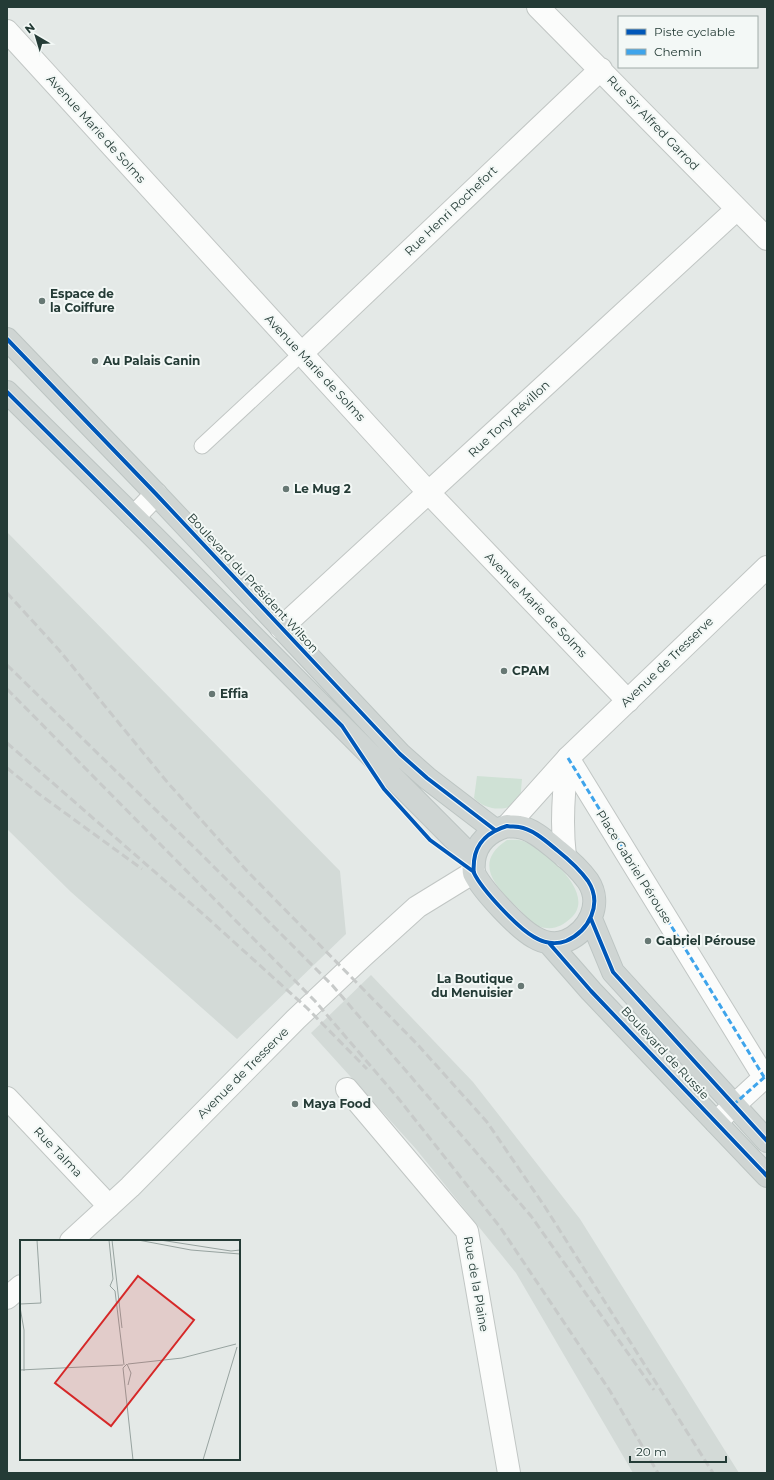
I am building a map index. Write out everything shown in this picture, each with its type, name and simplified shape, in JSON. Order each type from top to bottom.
[{"type":"main road","name":"Boulevard du Président Wilson","points":[[7,339],[156,494],[400,754],[427,778],[501,828]]},
{"type":"main road","points":[[7,392],[134,517],[474,865],[486,892],[520,925],[534,937],[549,943],[562,942],[574,937],[584,930],[591,919],[594,906],[593,894],[588,882],[565,857],[532,832],[520,827],[501,828],[484,837],[478,847],[474,865]]},
{"type":"main road","name":"Boulevard de Russie","points":[[591,919],[613,972],[767,1141]]},
{"type":"main road","name":"Boulevard de Russie","points":[[549,943],[591,991],[767,1176]]},
{"type":"street","name":"Rue Sir Alfred Garrod","points":[[538,7],[601,69],[767,239]]},
{"type":"street","name":"Avenue Marie de Solms","points":[[7,31],[429,492],[628,701]]},
{"type":"street","name":"Rue Henri Rochefort","points":[[302,353],[601,69]]},
{"type":"street","name":"Rue Tony Révillon","points":[[281,628],[737,209]]},
{"type":"street","points":[[134,517],[156,494]]},
{"type":"street","name":"Avenue de Tresserve","points":[[501,828],[568,758],[767,567]]},
{"type":"street","points":[[565,857],[562,829],[568,758]]},
{"type":"street","name":"Place Gabriel Pérouse","points":[[568,758],[766,1076]]},
{"type":"street","name":"Avenue de Tresserve","points":[[72,1240],[109,1206],[296,1019],[417,907],[474,865]]},
{"type":"street","points":[[716,1122],[766,1076]]},
{"type":"street","name":"Rue de la Plaine","points":[[347,1089],[467,1231],[509,1473]]},
{"type":"street","name":"Rue Talma","points":[[7,1098],[109,1206]]},
{"type":"street","points":[[7,1298],[20,1287]]},
{"type":"lane","points":[[202,446],[302,353]]},
{"type":"shaded area","points":[[7,532],[340,871],[346,934],[237,1039],[71,892],[7,829]]},
{"type":"shaded area","points":[[371,975],[473,1082],[580,1219],[739,1473],[633,1473],[516,1273],[416,1149],[311,1033]]},
{"type":"green space","points":[[477,776],[522,779],[520,801],[515,805],[503,808],[490,808],[484,806],[474,798]]},
{"type":"green space","points":[[507,840],[523,841],[543,853],[555,863],[573,885],[578,897],[578,908],[571,918],[564,924],[552,928],[535,925],[502,892],[491,875],[489,866],[491,857]]},
{"type":"railway","points":[[7,593],[59,650],[168,783],[247,871],[418,1045],[487,1122],[545,1207],[713,1473]]},
{"type":"railway","points":[[7,665],[201,854],[332,985],[531,1216],[654,1390]]},
{"type":"railway","points":[[7,689],[315,1001],[398,1098],[500,1227],[610,1391],[658,1473]]},
{"type":"railway","points":[[7,743],[203,914],[307,1008],[367,1069]]},
{"type":"railway","points":[[7,768],[39,794],[142,869]]},
{"type":"marked path","points":[[568,758],[764,1077]]},
{"type":"marked path","points":[[733,1105],[767,1075]]},
{"type":"cycle path","points":[[7,339],[156,494],[400,754],[427,778],[495,830]]},
{"type":"cycle path","points":[[7,392],[342,726],[384,789],[430,840],[474,872]]},
{"type":"cycle path","points":[[507,826],[524,828],[540,836],[570,861],[588,881],[594,899],[594,907],[591,916],[581,931],[566,941],[554,943],[546,942],[527,932],[519,926],[492,898],[484,889],[474,873],[475,854],[481,843],[490,834],[507,826]]},
{"type":"cycle path","points":[[591,919],[613,972],[767,1141]]},
{"type":"cycle path","points":[[549,943],[591,991],[767,1176]]},
{"type":"place","name":"Espace de la Coiffure","points":[[42,301]]},
{"type":"place","name":"Au Palais Canin","points":[[95,361]]},
{"type":"place","name":"Le Mug 2","points":[[286,489]]},
{"type":"place","name":"CPAM","points":[[504,671]]},
{"type":"place","name":"Effia","points":[[212,694]]},
{"type":"place","name":"Gabriel Pérouse","points":[[648,941]]},
{"type":"place","name":"La Boutique du Menuisier","points":[[521,986]]},
{"type":"place","name":"Maya Food","points":[[295,1104]]}]
